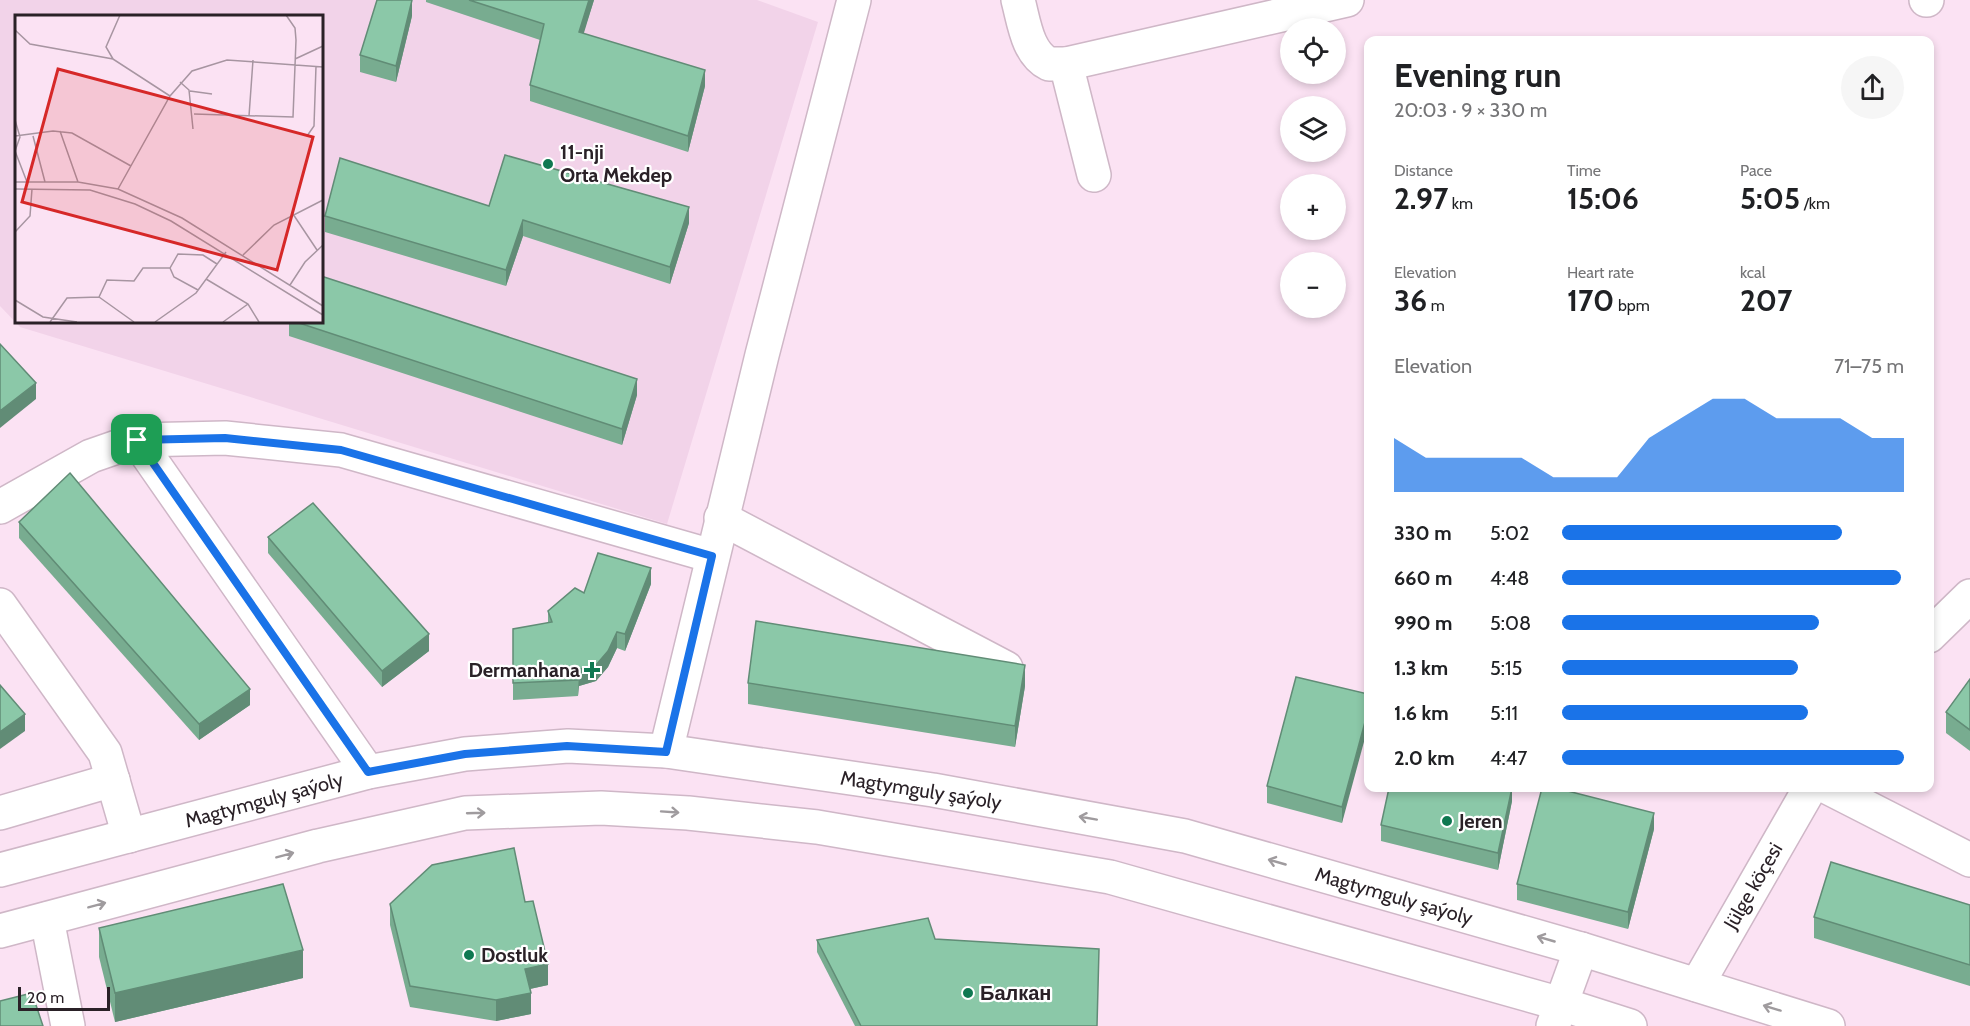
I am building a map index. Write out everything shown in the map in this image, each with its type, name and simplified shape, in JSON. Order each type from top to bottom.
[{"type":"street","points":[[666,752],[721,518],[854,0]]},
{"type":"street","points":[[1018,0],[1027,34],[1036,55],[1049,64],[1066,64],[1347,0]]},
{"type":"street","points":[[1066,64],[1094,175]]},
{"type":"street","points":[[0,507],[91,456],[137,440],[225,438],[341,450],[712,556]]},
{"type":"street","points":[[137,440],[368,772]]},
{"type":"street","points":[[721,518],[1006,668]]},
{"type":"street","points":[[1934,631],[1970,596]]},
{"type":"street","points":[[0,605],[105,753],[129,836]]},
{"type":"street","name":"Magtymguly şaýoly","points":[[0,870],[368,772],[465,754],[567,746],[666,752],[933,790],[1185,836],[1581,949],[1828,1026]]},
{"type":"street","points":[[0,813],[113,780]]},
{"type":"street","name":"Jülge köçesi","points":[[1697,985],[1808,792]]},
{"type":"street","points":[[1838,792],[1970,860]]},
{"type":"street","points":[[0,932],[318,846],[465,813],[612,808],[688,813],[817,827],[1110,877],[1557,1015],[1630,1026]]},
{"type":"street","points":[[48,919],[68,1026]]},
{"type":"street","points":[[1557,1015],[1581,949]]},
{"type":"shaded area","name":"11-nji Orta Mekdep","points":[[0,0],[757,0],[818,22],[667,524],[20,327],[15,322],[322,322],[322,15],[15,15],[15,322],[0,306]]},
{"type":"building","points":[[377,0],[412,0],[396,66],[360,55]]},
{"type":"building","points":[[469,0],[589,0],[579,32],[705,70],[688,136],[530,85],[544,24]]},
{"type":"building","points":[[505,155],[689,207],[670,267],[523,220],[506,270],[325,216],[340,158],[489,206]]},
{"type":"building","points":[[322,276],[637,379],[622,429],[296,322],[322,322]]},
{"type":"building","points":[[0,344],[36,383],[0,411]]},
{"type":"building","points":[[70,473],[250,689],[199,724],[19,522]]},
{"type":"building","points":[[313,503],[429,634],[382,671],[268,537]]},
{"type":"building","points":[[598,553],[651,568],[625,634],[617,632],[608,651],[596,665],[579,669],[578,680],[513,683],[513,629],[552,622],[548,611],[575,588],[584,593]]},
{"type":"building","points":[[756,621],[1025,665],[1015,726],[748,683]]},
{"type":"building","points":[[1296,677],[1364,693],[1364,726],[1342,807],[1267,786]]},
{"type":"building","points":[[1970,679],[1970,730],[1946,712]]},
{"type":"building","points":[[0,685],[25,714],[0,732]]},
{"type":"building","name":"Jeren","points":[[1388,792],[1511,792],[1498,853],[1381,825]]},
{"type":"building","points":[[1541,792],[1572,792],[1654,813],[1628,912],[1517,884]]},
{"type":"building","name":"Dostluk","points":[[514,848],[525,902],[533,901],[548,964],[525,969],[531,993],[496,1000],[410,986],[390,904],[432,865]]},
{"type":"building","points":[[1831,862],[1970,905],[1970,965],[1814,917]]},
{"type":"building","points":[[283,884],[303,950],[115,993],[99,928]]},
{"type":"building","name":"Балкан","points":[[928,918],[935,939],[1099,949],[1097,1026],[861,1026],[817,940]]},
{"type":"building","points":[[32,993],[43,1026],[0,1026],[0,1001]]},
{"type":"place","name":"11-nji Orta Mekdep","points":[[548,164]]},
{"type":"place","name":"Dermanhana","points":[[592,670]]},
{"type":"place","name":"Jeren","points":[[1447,821]]},
{"type":"place","name":"Dostluk","points":[[469,955]]},
{"type":"place","name":"Балкан","points":[[968,993]]},
{"type":"route","points":[[225,438],[341,450],[712,556],[666,752],[567,746],[465,754],[368,772],[137,440],[225,438]]}]
